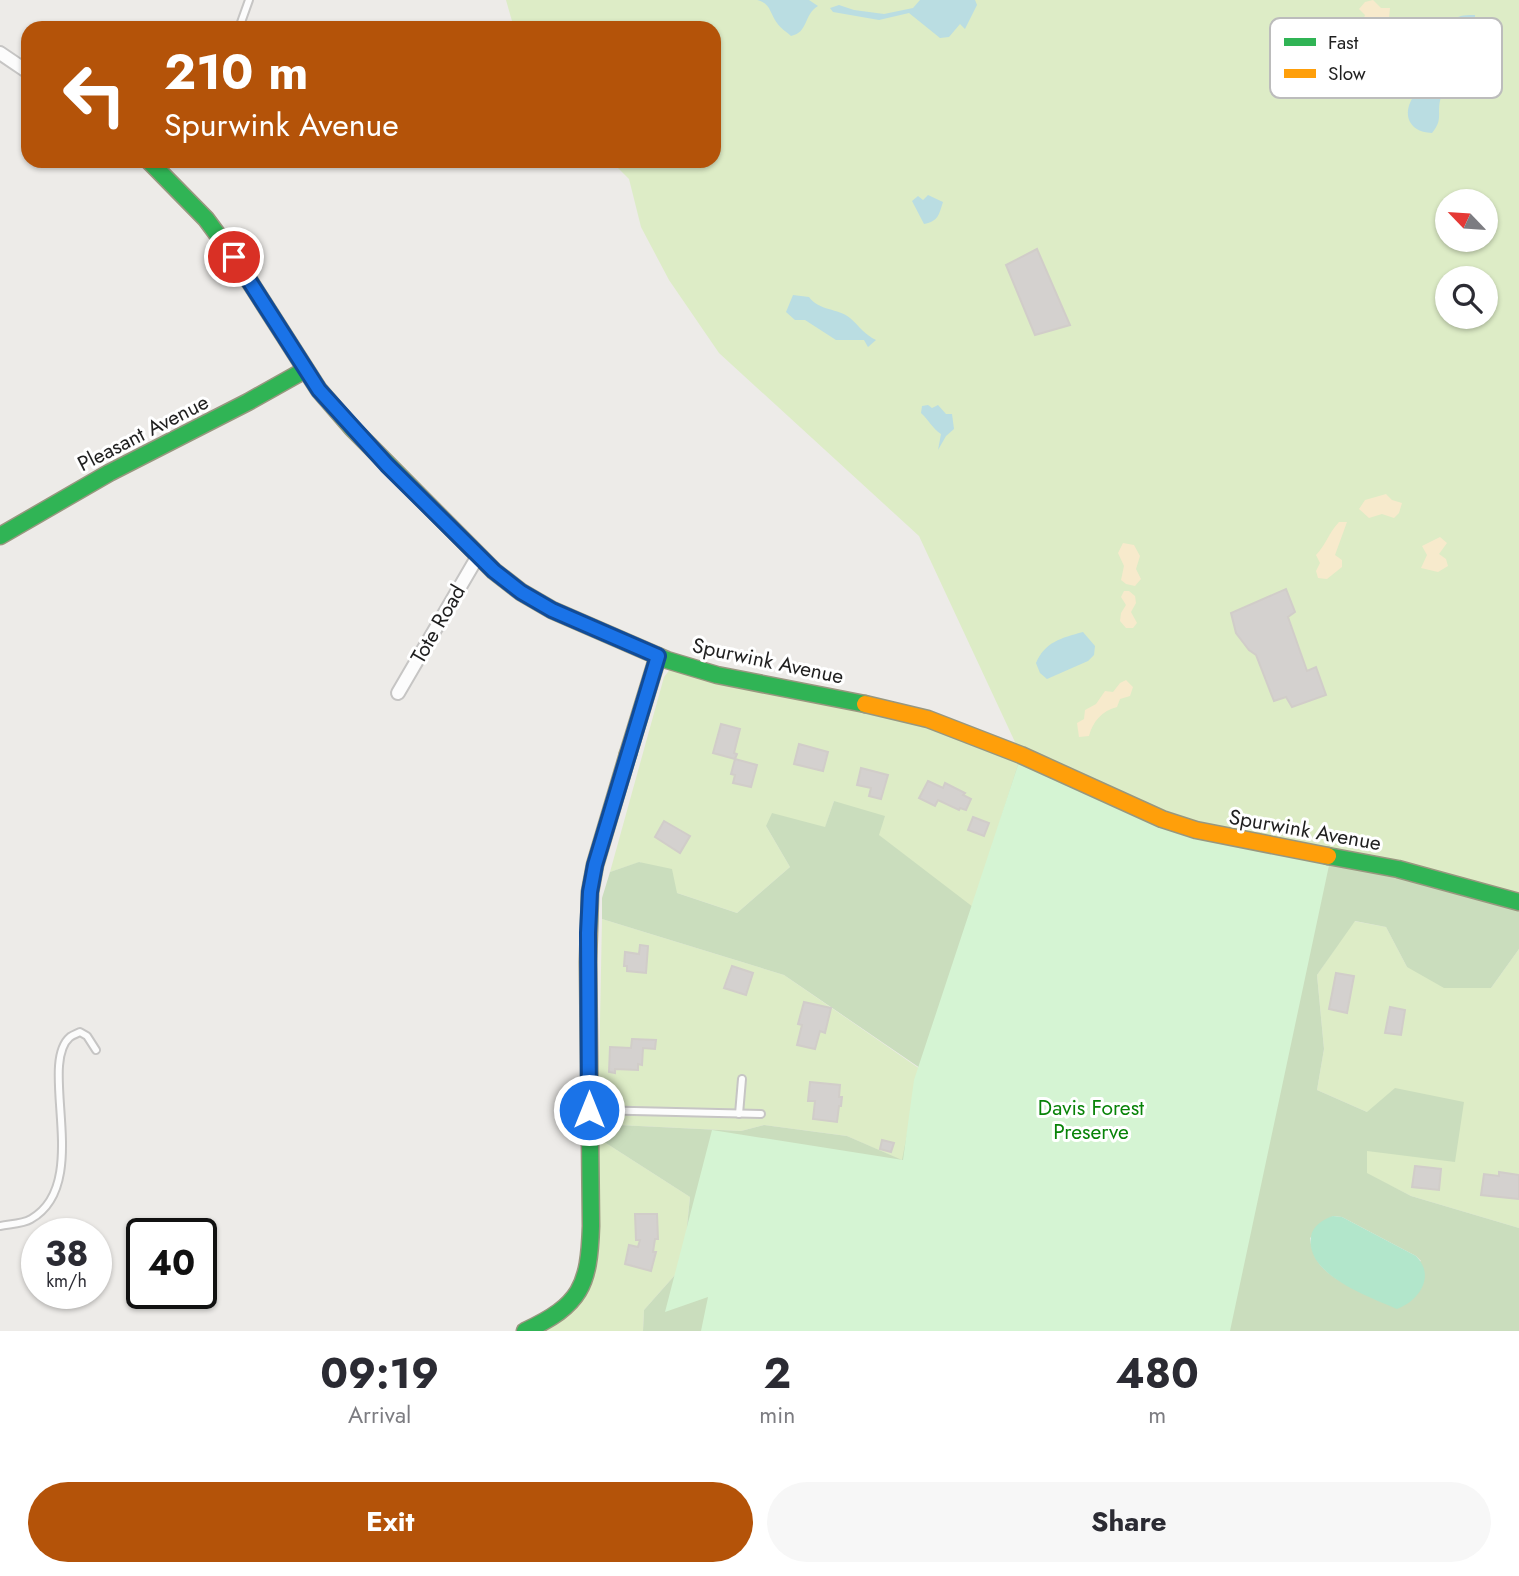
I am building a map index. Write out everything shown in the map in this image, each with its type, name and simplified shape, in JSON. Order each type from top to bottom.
[{"type":"street","points":[[0,53],[21,67]]},
{"type":"street","name":"Spurwink Avenue","points":[[156,168],[206,219],[234,257],[319,390],[352,428],[478,556],[521,592],[552,610],[658,656],[717,675],[806,691],[928,719],[1021,755],[1162,819],[1196,830],[1398,869],[1519,902]]},
{"type":"street","name":"Pleasant Avenue","points":[[0,536],[109,473],[306,370]]},
{"type":"street","name":"Tote Road","points":[[398,693],[478,556]]},
{"type":"street","points":[[525,1331],[551,1320],[562,1311],[580,1291],[585,1279],[590,1214],[590,892],[595,865],[658,656]]},
{"type":"lane","points":[[242,21],[249,0]]},
{"type":"lane","points":[[0,1226],[30,1220],[40,1212],[53,1194],[60,1175],[63,1131],[59,1066],[61,1052],[69,1037],[80,1032],[87,1036],[96,1050]]},
{"type":"lane","points":[[739,1114],[742,1079]]},
{"type":"lane","points":[[589,1110],[761,1114]]},
{"type":"green space","points":[[506,0],[1519,0],[1519,902],[1196,830],[1021,755],[919,536],[719,353],[669,280],[641,227],[629,179],[618,168],[721,168],[721,21],[512,21]]},
{"type":"green space","points":[[671,668],[920,724],[1019,762],[973,908],[834,801],[825,828],[766,826],[790,867],[737,913],[677,893],[640,862],[610,872],[664,677]]},
{"type":"green space","name":"Davis Forest Preserve","points":[[1021,755],[1162,819],[1519,902],[1519,949],[1491,988],[1444,988],[1407,967],[1386,927],[1355,921],[1317,975],[1324,1049],[1317,1090],[1367,1112],[1395,1088],[1464,1102],[1455,1162],[1367,1151],[1367,1173],[1411,1196],[1519,1228],[1519,1331],[643,1331],[644,1310],[683,1266],[690,1197],[598,1138],[598,1124],[741,1131],[764,1125],[847,1136],[902,1160],[920,1068],[784,975],[602,919],[602,898],[610,872],[639,862],[672,869],[677,893],[737,913],[790,867],[766,826],[772,813],[825,827],[834,801],[885,816],[879,835],[973,907]],"holes":[[[1333,1216],[1342,1217],[1416,1256],[1421,1261],[1347,1285],[1317,1261],[1310,1238]]]},
{"type":"green space","name":"Davis Forest Preserve","points":[[1019,762],[1162,819],[1331,856],[1230,1331],[701,1331],[708,1297],[665,1312],[712,1130],[903,1160],[914,1080]]},
{"type":"green space","points":[[602,919],[784,975],[920,1069],[903,1161],[847,1136],[764,1125],[741,1131],[598,1124]]},
{"type":"green space","points":[[1354,921],[1386,927],[1407,967],[1491,988],[1519,949],[1519,1228],[1411,1196],[1367,1174],[1367,1112],[1317,1090],[1324,1049],[1317,975]]},
{"type":"green space","points":[[598,1138],[690,1197],[683,1266],[644,1310],[643,1331],[545,1331],[595,1259]]},
{"type":"green space","points":[[1333,1216],[1342,1217],[1416,1256],[1425,1272],[1425,1279],[1418,1294],[1397,1309],[1356,1291],[1328,1273],[1318,1263],[1312,1251],[1311,1237],[1319,1224]]},
{"type":"sand","points":[[1373,0],[1381,8],[1390,8],[1389,18],[1364,18],[1365,15],[1359,9],[1365,2]]},
{"type":"sand","points":[[1386,494],[1392,500],[1402,503],[1394,518],[1382,514],[1369,518],[1359,509],[1365,500]]},
{"type":"sand","points":[[1339,522],[1347,522],[1335,555],[1342,560],[1342,567],[1327,579],[1318,578],[1316,571],[1320,563],[1316,555]]},
{"type":"sand","points":[[1440,537],[1447,543],[1439,554],[1446,559],[1448,566],[1438,572],[1421,568],[1427,555],[1422,546]]},
{"type":"sand","points":[[1123,543],[1134,545],[1140,556],[1136,569],[1141,579],[1135,586],[1121,580],[1124,566],[1118,553]]},
{"type":"sand","points":[[1124,591],[1135,596],[1136,603],[1131,612],[1137,623],[1133,628],[1126,628],[1120,621],[1126,605],[1121,597]]},
{"type":"sand","points":[[1126,680],[1133,687],[1130,696],[1120,699],[1117,707],[1099,717],[1089,736],[1079,737],[1077,723],[1084,719],[1085,710],[1096,704],[1105,691],[1113,692]]},
{"type":"water","points":[[757,0],[809,0],[818,6],[810,14],[801,31],[791,36],[778,25],[768,6]]},
{"type":"water","points":[[920,0],[975,0],[977,5],[965,29],[960,24],[949,37],[940,38],[909,13],[879,20],[833,12],[830,8],[839,5],[884,14],[913,8]]},
{"type":"water","points":[[1475,15],[1475,18],[1456,18]]},
{"type":"water","points":[[1441,98],[1439,120],[1432,133],[1416,129],[1409,119],[1412,99]]},
{"type":"water","points":[[928,195],[943,202],[936,219],[924,224],[912,201],[918,196],[923,200]]},
{"type":"water","points":[[793,295],[809,297],[818,305],[845,315],[876,340],[868,347],[864,340],[836,340],[805,320],[795,320],[786,312]]},
{"type":"water","points":[[928,405],[932,408],[938,405],[946,414],[952,414],[954,429],[946,436],[938,450],[941,434],[921,413],[922,406]]},
{"type":"water","points":[[1083,632],[1095,646],[1094,655],[1088,661],[1047,679],[1040,673],[1036,663],[1044,650],[1061,639]]},
{"type":"building","points":[[1037,249],[1070,325],[1035,335],[1006,265]]},
{"type":"building","points":[[1286,589],[1295,612],[1288,617],[1307,671],[1316,667],[1326,695],[1292,707],[1286,697],[1274,701],[1256,655],[1236,633],[1231,613]]},
{"type":"building","points":[[721,724],[740,729],[735,759],[713,753]]},
{"type":"building","points":[[799,744],[828,752],[823,771],[794,764]]},
{"type":"building","points":[[735,759],[757,765],[751,787],[733,783],[735,775],[731,774]]},
{"type":"building","points":[[861,768],[888,775],[881,799],[869,796],[871,788],[857,785]]},
{"type":"building","points":[[928,781],[943,788],[945,783],[965,793],[963,795],[971,799],[966,810],[959,810],[938,800],[935,806],[919,798]]},
{"type":"building","points":[[973,817],[989,823],[984,836],[968,830]]},
{"type":"building","points":[[664,821],[690,836],[680,853],[655,837]]},
{"type":"building","points":[[640,945],[648,946],[646,973],[627,971],[627,966],[624,966],[625,952],[639,954]]},
{"type":"building","points":[[732,966],[753,973],[746,995],[724,988]]},
{"type":"building","points":[[1336,973],[1354,976],[1347,1013],[1329,1009]]},
{"type":"building","points":[[804,1002],[831,1008],[825,1033],[820,1031],[815,1049],[797,1045],[802,1025],[798,1024]]},
{"type":"building","points":[[1390,1007],[1405,1010],[1401,1035],[1385,1033]]},
{"type":"building","points":[[632,1039],[656,1040],[655,1049],[643,1048],[642,1065],[638,1064],[638,1070],[615,1069],[615,1073],[609,1072],[610,1047],[631,1048]]},
{"type":"building","points":[[810,1082],[840,1085],[839,1097],[842,1097],[837,1122],[813,1119],[815,1101],[808,1101]]},
{"type":"building","points":[[882,1140],[894,1143],[891,1152],[880,1149]]},
{"type":"building","points":[[1415,1166],[1441,1169],[1439,1190],[1412,1187]]},
{"type":"building","points":[[1499,1172],[1519,1175],[1519,1199],[1481,1195],[1484,1174],[1499,1176]]},
{"type":"building","points":[[635,1214],[657,1214],[658,1239],[655,1239],[653,1252],[656,1252],[651,1271],[625,1264],[629,1245],[638,1247],[640,1240],[636,1240]]},
{"type":"traffic: fast","points":[[156,168],[206,219],[234,257],[319,390],[352,428],[494,571],[521,592],[552,610],[667,660],[717,675],[865,704]]},
{"type":"traffic: fast","points":[[0,536],[109,473],[305,370]]},
{"type":"traffic: fast","points":[[525,1331],[559,1312],[570,1302],[584,1279],[588,1264],[591,1226],[588,962],[590,892],[595,865],[628,754]]},
{"type":"traffic: fast","points":[[1328,856],[1398,869],[1519,902]]},
{"type":"traffic: slow","points":[[628,754],[658,656]]},
{"type":"traffic: slow","points":[[865,704],[928,719],[1021,755],[1162,819],[1196,830],[1328,856]]},
{"type":"route","points":[[234,257],[319,390],[387,465],[494,571],[521,592],[552,610],[658,656],[595,865],[590,892],[589,1110]]}]
